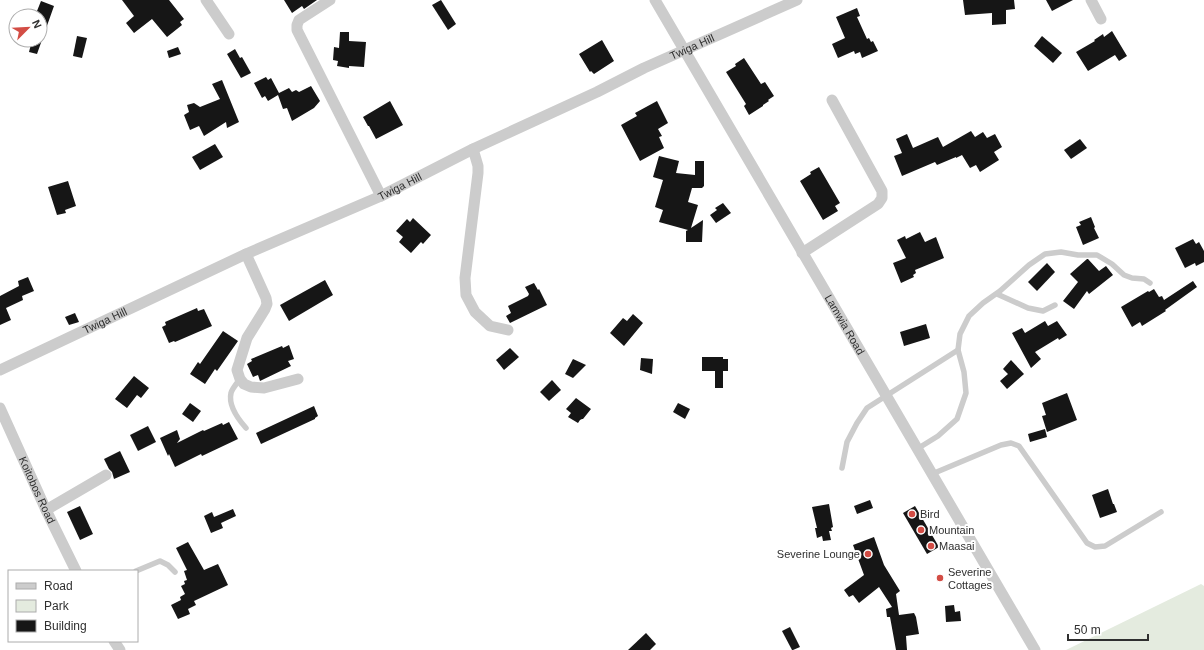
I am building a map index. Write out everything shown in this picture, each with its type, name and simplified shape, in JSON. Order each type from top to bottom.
[{"type":"street","points":[[206,0],[229,34]]},
{"type":"street","points":[[330,0],[299,20],[297,30],[381,196]]},
{"type":"street","name":"Lamwia Road","points":[[655,0],[1035,650]]},
{"type":"street","name":"Twiga Hill","points":[[0,370],[246,254],[381,196],[472,149],[598,92],[644,68],[797,0]]},
{"type":"street","points":[[1091,0],[1101,19]]},
{"type":"street","points":[[802,253],[878,204],[882,198],[882,191],[832,100]]},
{"type":"street","points":[[472,149],[478,173],[465,278],[466,295],[475,312],[490,326],[508,330]]},
{"type":"street","points":[[246,254],[266,298],[267,304],[247,338],[237,370],[240,379],[244,384],[252,387],[264,388],[298,379]]},
{"type":"street","name":"Koitobos Road","points":[[0,408],[46,510],[76,570]]},
{"type":"street","points":[[46,510],[106,475]]},
{"type":"lane","points":[[917,450],[938,436],[957,419],[966,393],[964,372],[958,350],[960,334],[969,316],[1029,265],[1045,254],[1061,252],[1078,255],[1097,255],[1112,264],[1124,275],[1132,278],[1144,279],[1150,283]]},
{"type":"lane","points":[[996,294],[1028,308],[1043,311],[1055,305]]},
{"type":"lane","points":[[842,468],[847,442],[867,408],[958,350]]},
{"type":"lane","points":[[240,379],[231,393],[232,405],[238,418],[246,428]]},
{"type":"lane","points":[[932,474],[1001,445],[1012,443],[1019,446],[1087,543],[1095,547],[1106,546],[1161,512]]},
{"type":"lane","points":[[138,570],[160,561],[168,565],[175,572]]},
{"type":"green space","points":[[1201,584],[1204,586],[1204,650],[1066,650]]},
{"type":"building","points":[[122,0],[169,0],[184,19],[180,22],[182,25],[167,37],[152,19],[134,33],[126,23],[134,16]]},
{"type":"building","points":[[284,0],[317,0],[304,9],[302,6],[292,13]]},
{"type":"building","points":[[441,0],[456,24],[448,30],[432,5]]},
{"type":"building","points":[[963,0],[1014,0],[1015,9],[1006,10],[1006,24],[992,25],[992,13],[965,15]]},
{"type":"building","points":[[1046,0],[1073,0],[1052,11]]},
{"type":"building","points":[[41,1],[54,6],[48,23],[48,8],[38,8]]},
{"type":"building","points":[[857,8],[860,16],[857,17],[867,39],[869,38],[871,42],[873,41],[878,51],[862,58],[860,52],[855,54],[854,51],[838,58],[832,44],[845,38],[836,17]]},
{"type":"building","points":[[1112,31],[1127,56],[1119,61],[1115,55],[1088,71],[1076,52],[1095,41],[1094,40],[1103,34],[1104,37]]},
{"type":"building","points":[[340,32],[349,32],[349,41],[366,42],[364,67],[349,66],[349,68],[337,66],[338,61],[333,60],[334,47],[339,48]]},
{"type":"building","points":[[77,36],[87,38],[82,58],[73,56]]},
{"type":"building","points":[[1042,36],[1062,53],[1053,63],[1034,46]]},
{"type":"building","points":[[602,40],[614,61],[594,74],[591,71],[590,72],[579,54]]},
{"type":"building","points":[[178,47],[181,54],[169,58],[167,51]]},
{"type":"building","points":[[30,48],[39,48],[37,54],[29,52]]},
{"type":"building","points":[[235,49],[240,58],[242,57],[251,73],[241,78],[227,54]]},
{"type":"building","points":[[744,58],[761,84],[765,82],[774,96],[763,106],[749,115],[744,106],[746,104],[726,72],[736,66],[735,64]]},
{"type":"building","points":[[266,77],[268,80],[271,78],[279,93],[289,88],[292,92],[296,90],[299,92],[311,86],[320,101],[314,108],[292,121],[287,108],[283,109],[278,95],[268,101],[265,96],[262,98],[254,83]]},
{"type":"building","points":[[222,80],[239,122],[227,128],[226,122],[204,136],[199,126],[190,130],[184,115],[189,112],[187,105],[194,103],[200,107],[220,99],[212,84]]},
{"type":"building","points":[[390,101],[403,125],[376,139],[363,117]]},
{"type":"building","points":[[657,101],[668,123],[658,129],[662,136],[659,137],[664,148],[640,161],[621,125],[637,116],[635,113]]},
{"type":"building","points":[[971,131],[975,137],[983,132],[987,138],[995,134],[1002,147],[994,152],[999,160],[980,172],[976,165],[970,168],[962,155],[937,165],[935,162],[902,176],[894,156],[902,153],[896,139],[907,134],[913,148],[938,137],[943,147]]},
{"type":"building","points":[[1080,139],[1087,148],[1071,159],[1064,150]]},
{"type":"building","points":[[215,144],[223,157],[200,170],[192,157]]},
{"type":"building","points":[[659,156],[679,161],[676,173],[695,175],[695,161],[704,161],[704,186],[702,188],[692,188],[688,202],[698,205],[691,228],[703,220],[702,242],[686,242],[686,231],[688,230],[659,222],[663,210],[655,207],[663,180],[653,177]]},
{"type":"building","points":[[819,167],[840,203],[835,206],[838,211],[823,220],[800,181],[811,174],[810,172]]},
{"type":"building","points":[[68,181],[76,206],[65,210],[66,213],[57,215],[48,187]]},
{"type":"building","points":[[723,203],[731,213],[716,223],[710,215],[717,210],[715,208]]},
{"type":"building","points":[[1091,217],[1099,238],[1083,245],[1076,227],[1081,225],[1079,222]]},
{"type":"building","points":[[413,218],[431,235],[423,244],[421,242],[411,253],[399,242],[403,237],[396,231],[407,219],[410,222]]},
{"type":"building","points":[[920,232],[925,242],[936,237],[944,258],[915,270],[916,273],[913,275],[914,277],[901,283],[893,263],[906,258],[897,240],[905,236],[906,239]]},
{"type":"building","points":[[1193,239],[1196,244],[1199,242],[1204,251],[1204,262],[1196,266],[1195,263],[1185,268],[1175,248]]},
{"type":"building","points":[[1087,259],[1099,271],[1106,266],[1113,275],[1089,294],[1087,291],[1074,309],[1063,301],[1078,282],[1070,274]]},
{"type":"building","points":[[1047,263],[1055,272],[1037,291],[1028,282]]},
{"type":"building","points":[[28,277],[34,291],[22,296],[23,300],[6,308],[11,320],[0,325],[0,296],[19,286],[18,281]]},
{"type":"building","points":[[325,280],[333,295],[289,321],[280,305]]},
{"type":"building","points":[[1193,281],[1197,287],[1165,310],[1166,311],[1142,326],[1140,322],[1132,327],[1121,307],[1154,289],[1159,297],[1162,296],[1164,300]]},
{"type":"building","points":[[534,283],[538,290],[539,289],[547,305],[510,323],[506,316],[511,313],[508,306],[528,296],[529,294],[525,287]]},
{"type":"building","points":[[197,308],[198,311],[204,309],[212,326],[175,342],[169,343],[162,327],[166,325],[165,322]]},
{"type":"building","points":[[75,313],[79,322],[69,325],[65,317]]},
{"type":"building","points":[[633,314],[643,323],[624,346],[610,333],[623,318],[627,321]]},
{"type":"building","points":[[1045,321],[1048,326],[1057,321],[1067,335],[1059,340],[1058,338],[1035,352],[1041,359],[1031,368],[1012,333],[1022,328],[1025,333]]},
{"type":"building","points":[[926,324],[930,338],[904,346],[900,332]]},
{"type":"building","points":[[223,331],[238,341],[217,371],[215,369],[205,384],[190,374],[198,362],[200,364]]},
{"type":"building","points":[[289,345],[294,359],[288,361],[291,366],[260,381],[258,375],[253,377],[247,364],[252,361],[251,359],[282,346],[283,348]]},
{"type":"building","points":[[510,348],[519,357],[504,370],[496,360]]},
{"type":"building","points":[[702,357],[723,357],[723,359],[728,359],[728,371],[723,371],[723,388],[715,388],[715,371],[702,371]]},
{"type":"building","points":[[641,358],[653,359],[652,374],[640,370]]},
{"type":"building","points":[[573,359],[586,365],[573,378],[565,374]]},
{"type":"building","points":[[1011,360],[1024,374],[1007,389],[1000,381],[1008,374],[1003,369]]},
{"type":"building","points":[[134,376],[149,388],[141,398],[137,395],[127,408],[115,399]]},
{"type":"building","points":[[552,380],[561,390],[549,401],[540,392]]},
{"type":"building","points":[[1067,393],[1077,420],[1047,432],[1042,416],[1046,415],[1042,403]]},
{"type":"building","points":[[576,398],[591,409],[578,423],[568,417],[571,413],[566,409]]},
{"type":"building","points":[[190,403],[201,411],[193,422],[182,414]]},
{"type":"building","points":[[678,403],[690,409],[685,419],[673,412]]},
{"type":"building","points":[[314,406],[318,416],[315,419],[261,444],[256,433]]},
{"type":"building","points":[[229,422],[238,439],[202,456],[201,454],[175,467],[160,438],[177,430],[180,439],[177,443],[203,430],[204,431],[222,423],[223,425]]},
{"type":"building","points":[[148,426],[156,442],[138,451],[130,435]]},
{"type":"building","points":[[1045,429],[1047,437],[1030,442],[1028,434]]},
{"type":"building","points":[[120,451],[130,472],[114,479],[112,472],[104,459]]},
{"type":"building","points":[[1108,489],[1117,512],[1100,518],[1092,495]]},
{"type":"building","points":[[870,500],[873,508],[857,514],[854,506]]},
{"type":"building","points":[[829,504],[833,527],[831,528],[832,531],[829,531],[831,540],[823,541],[822,536],[817,538],[815,528],[817,528],[812,507]]},
{"type":"building","points":[[80,506],[93,534],[80,540],[67,512]]},
{"type":"building","points":[[915,506],[939,547],[927,554],[903,513]]},
{"type":"building","points":[[233,509],[236,516],[221,523],[223,528],[211,533],[204,516],[212,512],[214,517]]},
{"type":"building","points":[[874,537],[884,565],[900,591],[896,594],[899,615],[914,613],[916,617],[919,634],[906,636],[907,650],[896,650],[890,617],[887,617],[886,609],[892,607],[879,587],[859,603],[853,595],[849,597],[844,590],[864,575],[853,545]]},
{"type":"building","points":[[188,542],[204,570],[218,564],[228,585],[194,601],[196,605],[188,609],[190,614],[178,619],[171,605],[181,600],[180,597],[185,594],[181,586],[185,584],[184,581],[187,580],[184,571],[187,570],[176,548]]},
{"type":"building","points":[[954,605],[955,612],[960,611],[961,621],[946,622],[945,606]]},
{"type":"building","points":[[790,627],[800,647],[793,650],[782,631]]},
{"type":"building","points":[[646,633],[656,644],[650,650],[628,650]]},
{"type":"place","name":"Bird","points":[[912,514]]},
{"type":"place","name":"Mountain","points":[[921,530]]},
{"type":"place","name":"Maasai","points":[[931,546]]},
{"type":"place","name":"Severine Lounge","points":[[868,554]]},
{"type":"place","name":"Severine Cottages","points":[[940,578]]}]
